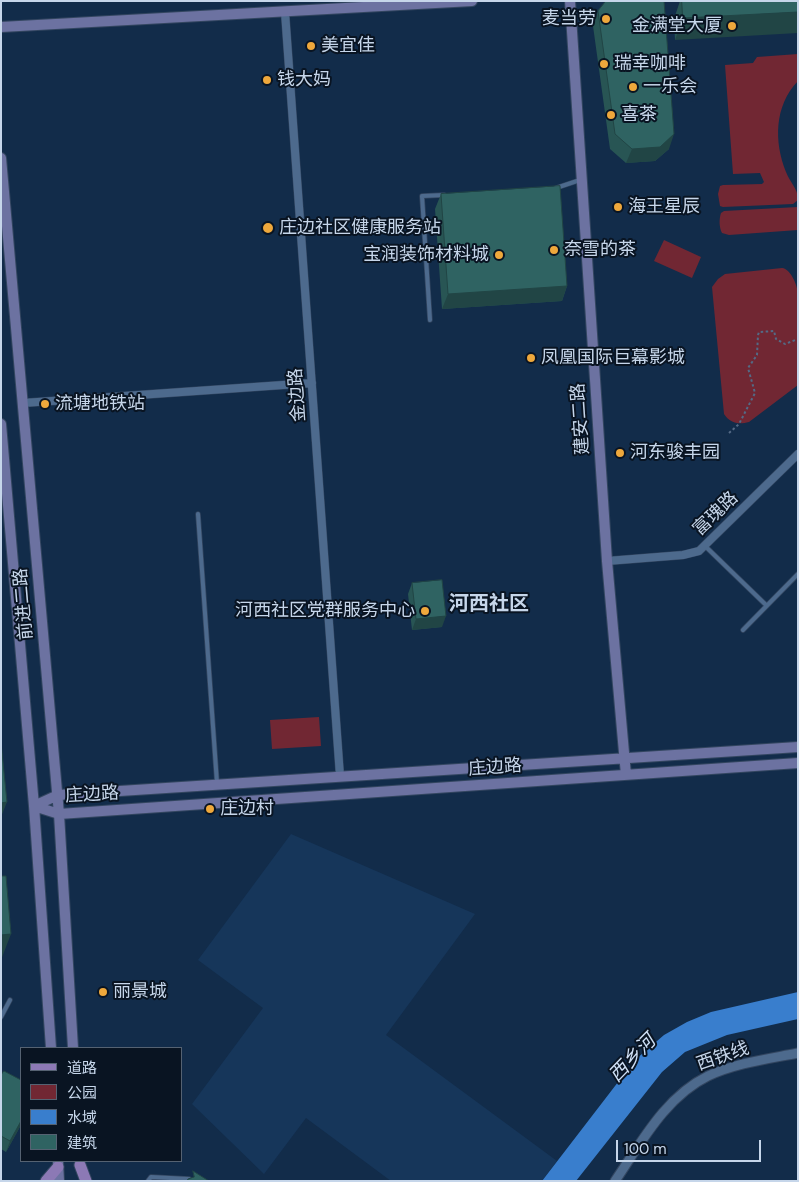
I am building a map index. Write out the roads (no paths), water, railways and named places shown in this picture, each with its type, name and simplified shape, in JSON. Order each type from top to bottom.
[{"type":"main road","points":[[1,27],[472,1]]},
{"type":"main road","name":"建安二路","points":[[570,1],[607,561],[626,775]]},
{"type":"main road","name":"前进二路","points":[[1,158],[58,795],[73,1047]]},
{"type":"main road","name":"前进二路","points":[[1,424],[4,496],[34,806],[50,1047]]},
{"type":"main road","name":"庄边路","points":[[34,806],[58,795],[798,746]]},
{"type":"main road","name":"庄边路","points":[[34,806],[59,814],[798,763]]},
{"type":"main road","points":[[80,1163],[81,1181]]},
{"type":"main road","points":[[80,1163],[86,1181]]},
{"type":"main road","points":[[46,1181],[58,1164]]},
{"type":"main road","points":[[58,1164],[59,1181]]},
{"type":"street","name":"金边路","points":[[285,12],[340,776]]},
{"type":"street","points":[[23,403],[312,383]]},
{"type":"street","name":"富瑰路","points":[[607,561],[683,555],[699,551],[798,454]]},
{"type":"street","name":"西铁线","points":[[615,1181],[664,1110],[686,1089],[723,1070],[798,1053]]},
{"type":"lane","points":[[551,188],[582,179]]},
{"type":"lane","points":[[430,320],[422,196],[452,194]]},
{"type":"lane","points":[[198,514],[217,784]]},
{"type":"lane","points":[[705,546],[766,605]]},
{"type":"lane","points":[[743,630],[798,574]]},
{"type":"lane","points":[[1,1017],[10,1000]]},
{"type":"lane","points":[[151,1180],[189,1179]]},
{"type":"lane","points":[[151,1180],[160,1181]]},
{"type":"water","points":[[798,992],[798,1019],[727,1035],[685,1052],[662,1072],[576,1181],[542,1181],[635,1060],[664,1035],[687,1022],[711,1012]]},
{"type":"place","name":"麦当劳","points":[[606,19]]},
{"type":"place","name":"金满堂大厦","points":[[732,26]]},
{"type":"place","name":"美宜佳","points":[[311,46]]},
{"type":"place","name":"瑞幸咖啡","points":[[604,64]]},
{"type":"place","name":"钱大妈","points":[[267,80]]},
{"type":"place","name":"一乐会","points":[[633,87]]},
{"type":"place","name":"喜茶","points":[[611,115]]},
{"type":"place","name":"海王星辰","points":[[618,207]]},
{"type":"place","name":"庄边社区健康服务站","points":[[268,228]]},
{"type":"place","name":"奈雪的茶","points":[[554,250]]},
{"type":"place","name":"宝润装饰材料城","points":[[499,255]]},
{"type":"place","name":"凤凰国际巨幕影城","points":[[531,358]]},
{"type":"place","name":"流塘地铁站","points":[[45,404]]},
{"type":"place","name":"河东骏丰园","points":[[620,453]]},
{"type":"place","name":"河西社区党群服务中心","points":[[425,611]]},
{"type":"place","name":"庄边村","points":[[210,809]]},
{"type":"place","name":"丽景城","points":[[103,992]]},
{"type":"district","name":"河西社区","points":[[489,605]]},
{"type":"water label","name":"西乡河","points":[[633,1059]]}]
